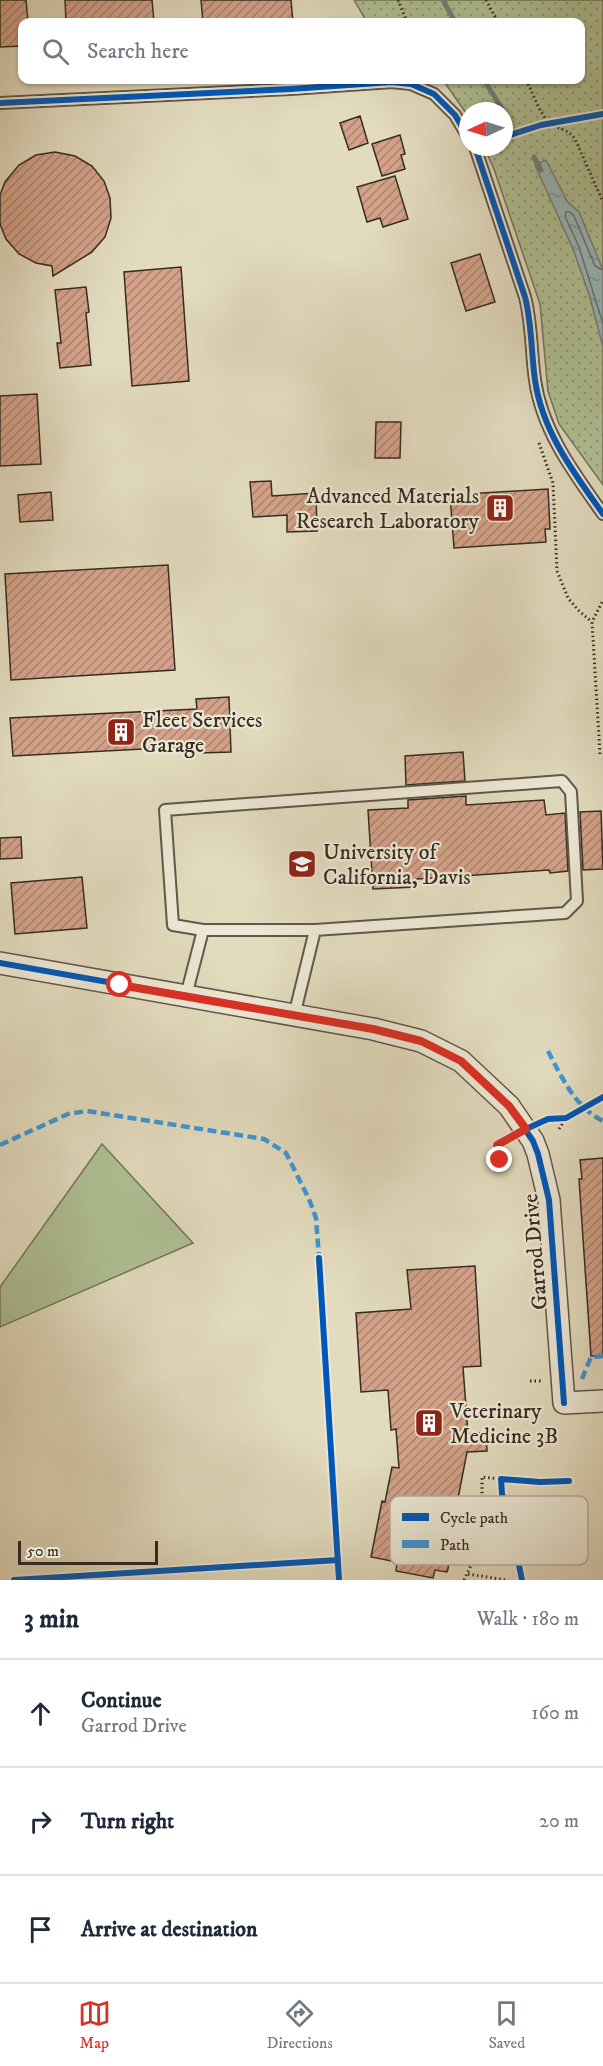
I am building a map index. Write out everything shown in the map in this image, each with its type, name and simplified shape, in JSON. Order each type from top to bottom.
[{"type":"street","name":"Garrod Drive","points":[[0,963],[392,1034],[421,1041],[461,1061],[509,1106],[526,1129],[538,1154],[549,1200],[564,1403],[603,1401]]},
{"type":"lane","points":[[0,103],[363,84]]},
{"type":"lane","points":[[411,84],[434,94],[459,122]]},
{"type":"lane","points":[[478,156],[529,312],[535,380],[540,405],[558,447],[570,468],[603,514]]},
{"type":"lane","points":[[562,781],[571,792],[577,901],[565,913],[315,930],[203,930],[173,925],[165,810],[562,781]]},
{"type":"lane","points":[[186,996],[203,930]]},
{"type":"lane","points":[[294,1016],[315,930]]},
{"type":"path","points":[[398,0],[405,18]]},
{"type":"path","points":[[486,0],[496,18]]},
{"type":"path","points":[[528,84],[540,109],[550,123],[569,131],[575,139],[603,202]]},
{"type":"path","points":[[541,125],[560,122]]},
{"type":"path","points":[[548,422],[534,429],[552,483],[557,571],[568,598],[592,622]]},
{"type":"path","points":[[600,754],[592,622],[603,600]]},
{"type":"path","points":[[557,1119],[566,1118],[575,1113]]},
{"type":"path","points":[[559,1129],[566,1118]]},
{"type":"path","points":[[500,1160],[497,1145],[526,1129]]},
{"type":"path","points":[[530,1381],[547,1381]]},
{"type":"path","points":[[481,1496],[482,1477],[511,1480]]},
{"type":"path","points":[[501,1479],[501,1488]]},
{"type":"path","points":[[464,1580],[471,1565]]},
{"type":"path","points":[[468,1574],[506,1580]]},
{"type":"green space","points":[[354,0],[603,0],[603,485],[559,424],[548,391],[540,304],[488,156],[513,156],[513,102],[459,103],[446,84],[585,84],[585,18],[365,18]]},
{"type":"green space","points":[[102,1144],[193,1243],[0,1327],[0,1287]]},
{"type":"water","points":[[546,160],[567,201],[579,212],[603,270],[603,347],[589,294],[573,249],[535,165]]},
{"type":"building","points":[[0,0],[26,0],[28,18],[18,18],[18,46],[0,47]]},
{"type":"building","points":[[65,0],[152,0],[154,18],[66,18]]},
{"type":"building","points":[[201,0],[291,0],[293,18],[203,18]]},
{"type":"building","points":[[360,116],[368,143],[349,150],[340,123]]},
{"type":"building","points":[[400,135],[405,154],[401,155],[405,169],[382,176],[372,144]]},
{"type":"building","points":[[55,152],[75,156],[92,166],[104,181],[110,198],[111,218],[105,237],[92,252],[53,276],[52,266],[36,263],[19,254],[6,239],[0,224],[0,195],[5,182],[19,165],[36,155]]},
{"type":"building","points":[[395,176],[408,219],[383,227],[380,218],[367,222],[357,187]]},
{"type":"building","points":[[480,254],[495,302],[466,311],[451,263]]},
{"type":"building","points":[[181,267],[189,381],[132,386],[124,272]]},
{"type":"building","points":[[86,287],[91,365],[60,368],[57,343],[61,343],[55,290]]},
{"type":"building","points":[[37,394],[41,464],[0,466],[0,396]]},
{"type":"building","points":[[376,422],[401,422],[400,458],[375,458]]},
{"type":"building","points":[[271,481],[272,496],[316,493],[317,531],[287,532],[287,515],[253,517],[250,482]]},
{"type":"building","name":"Advanced Materials Research Laboratory","points":[[548,489],[550,529],[545,529],[546,542],[454,548],[450,495]]},
{"type":"building","points":[[51,492],[53,520],[20,522],[18,495]]},
{"type":"building","points":[[168,565],[175,670],[11,680],[5,574]]},
{"type":"building","name":"Fleet Services Garage","points":[[229,697],[231,752],[199,753],[198,746],[13,756],[10,718],[197,709],[196,699]]},
{"type":"building","points":[[463,752],[465,781],[406,785],[405,756]]},
{"type":"building","points":[[466,796],[466,805],[544,800],[546,815],[565,813],[568,871],[550,873],[549,870],[417,879],[416,887],[373,889],[368,810],[408,808],[408,800]]},
{"type":"building","points":[[601,811],[603,869],[583,870],[580,812]]},
{"type":"building","points":[[21,837],[22,858],[0,859],[0,838]]},
{"type":"building","points":[[82,877],[87,928],[15,934],[11,883]]},
{"type":"building","points":[[603,1158],[603,1356],[591,1356],[579,1179],[582,1179],[580,1160]]},
{"type":"building","name":"Veterinary Medicine 3B","points":[[475,1266],[481,1366],[463,1367],[468,1434],[486,1432],[487,1451],[467,1452],[458,1496],[390,1496],[390,1561],[371,1557],[382,1501],[385,1502],[392,1467],[399,1468],[396,1429],[391,1430],[388,1390],[361,1392],[356,1313],[411,1309],[407,1270]]},
{"type":"building","name":"Veterinary Medicine 3B","points":[[397,1565],[448,1565],[447,1572],[435,1570],[433,1578],[396,1571]]},
{"type":"waterway","points":[[443,0],[453,18]]},
{"type":"waterway","points":[[487,84],[498,102]]},
{"type":"waterway","points":[[534,157],[541,170]]},
{"type":"marked path","points":[[548,1051],[577,1100],[603,1121]]},
{"type":"marked path","points":[[0,1145],[68,1114],[87,1111],[264,1139],[286,1153],[309,1199],[316,1218],[319,1258]]},
{"type":"marked path","points":[[582,1379],[591,1357],[603,1356]]},
{"type":"cycle path","points":[[0,103],[363,84]]},
{"type":"cycle path","points":[[411,84],[434,94],[459,122]]},
{"type":"cycle path","points":[[513,134],[541,125],[603,114]]},
{"type":"cycle path","points":[[478,156],[525,297],[535,380],[544,417],[561,451],[603,514]]},
{"type":"cycle path","points":[[0,963],[373,1029],[421,1041],[461,1061],[509,1106],[533,1141],[538,1154],[549,1200],[564,1403]]},
{"type":"cycle path","points":[[497,1145],[548,1119],[566,1118],[603,1097]]},
{"type":"cycle path","points":[[319,1258],[339,1580]]},
{"type":"cycle path","points":[[503,1496],[501,1479],[540,1482],[569,1481]]},
{"type":"cycle path","points":[[14,1580],[338,1560]]},
{"type":"cycle path","points":[[519,1565],[522,1580]]},
{"type":"place","name":"Advanced Materials Research Laboratory","points":[[500,508]]},
{"type":"place","name":"Fleet Services Garage","points":[[121,732]]},
{"type":"place","name":"University of California, Davis","points":[[302,864]]},
{"type":"place","name":"Veterinary Medicine 3B","points":[[429,1423]]},
{"type":"route","points":[[120,985],[373,1029],[421,1041],[461,1061],[509,1106],[526,1129],[497,1145],[500,1160]]}]
